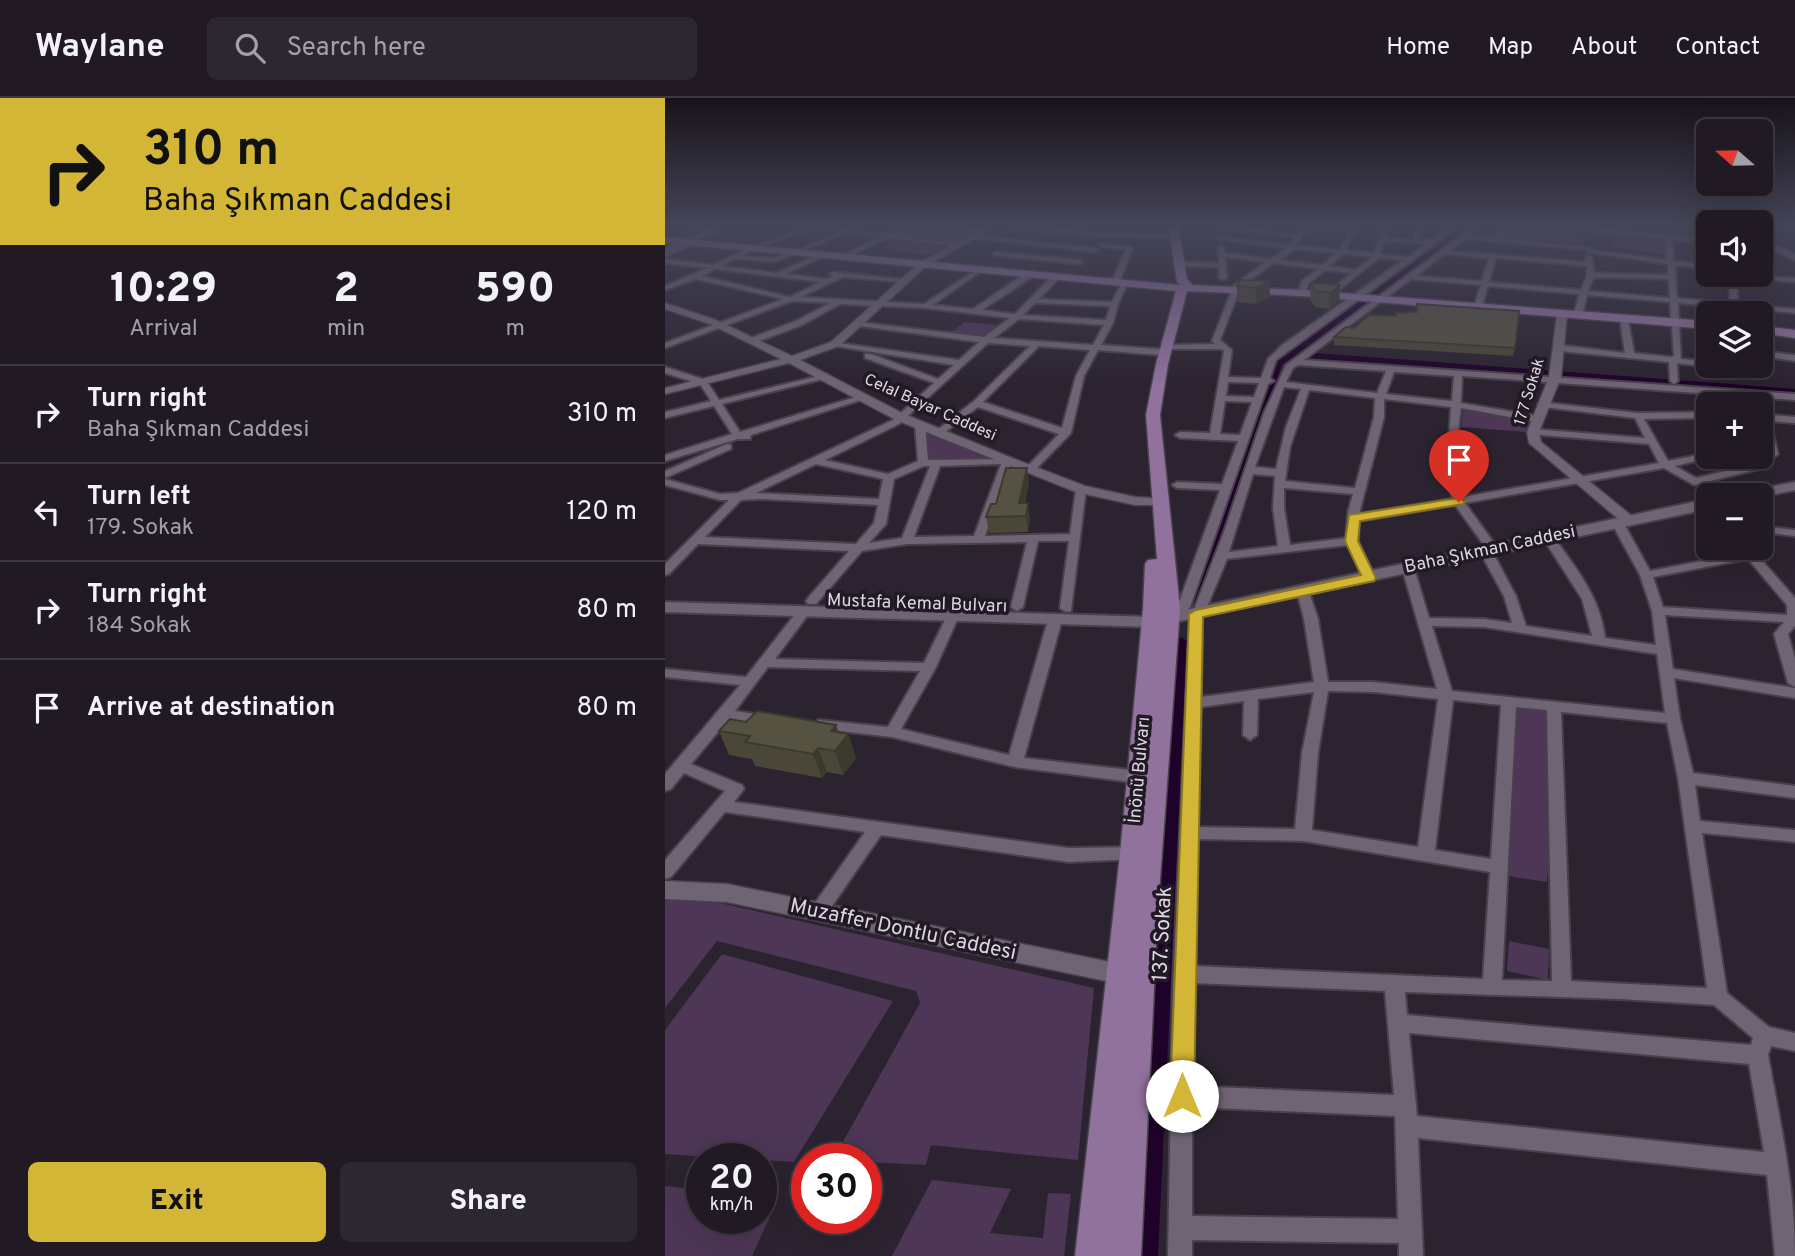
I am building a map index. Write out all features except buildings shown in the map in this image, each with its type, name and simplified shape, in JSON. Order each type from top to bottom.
[{"type":"main road","points":[[1080,278],[1696,324]]},
{"type":"main road","name":"İnönü Bulvarı","points":[[1093,1256],[1131,976],[1175,613],[1156,502],[1153,415],[1174,278]]},
{"type":"main road","points":[[1175,285],[1176,278]]},
{"type":"main road","points":[[1773,331],[1795,334]]},
{"type":"main road","points":[[1773,490],[1795,486]]},
{"type":"main road","name":"Baha Şıkman Caddesi","points":[[1175,613],[1230,607],[1696,506]]},
{"type":"main road","name":"Mustafa Kemal Bulvarı","points":[[666,604],[1017,607],[1061,614]]},
{"type":"main road","name":"Mustafa Kemal Bulvarı","points":[[808,606],[951,618],[1175,613]]},
{"type":"main road","name":"İnönü Bulvarı","points":[[1122,1256],[1133,854],[1139,777],[1175,613]]},
{"type":"street","points":[[665,288],[692,278]]},
{"type":"street","points":[[700,278],[791,299],[926,306],[1017,317],[1109,323]]},
{"type":"street","points":[[747,288],[771,278]]},
{"type":"street","points":[[797,278],[827,281]]},
{"type":"street","points":[[667,344],[791,299],[834,278]]},
{"type":"street","points":[[879,278],[904,280]]},
{"type":"street","points":[[665,391],[792,359],[835,344],[860,324],[906,278]]},
{"type":"street","points":[[926,306],[964,278]]},
{"type":"street","points":[[1008,323],[972,318],[1025,278]]},
{"type":"street","points":[[665,571],[737,498],[897,422],[959,363],[1017,317],[1057,278]]},
{"type":"street","points":[[1030,469],[1066,433],[1080,376],[1109,323],[1121,278]]},
{"type":"street","points":[[1215,436],[1228,350],[1216,341],[1235,289],[1250,278]]},
{"type":"street","points":[[1302,293],[1305,284],[1312,278]]},
{"type":"street","points":[[1330,295],[1351,278]]},
{"type":"street","points":[[1175,613],[1226,487],[1257,400],[1299,358],[1390,278]]},
{"type":"street","points":[[1175,613],[1222,556],[1265,425],[1275,382],[1272,359],[1281,350],[1407,278]]},
{"type":"street","points":[[1420,278],[1697,301]]},
{"type":"street","points":[[1478,307],[1486,278]]},
{"type":"street","points":[[1542,287],[1544,278]]},
{"type":"street","points":[[1556,288],[1557,278]]},
{"type":"street","points":[[1578,315],[1580,302],[1590,278]]},
{"type":"street","points":[[1671,278],[1678,357],[1673,360]]},
{"type":"street","points":[[1774,278],[1795,280]]},
{"type":"street","points":[[1009,290],[1019,291]]},
{"type":"street","points":[[1030,291],[1041,292]]},
{"type":"street","points":[[665,356],[780,296]]},
{"type":"street","points":[[754,340],[799,323],[838,302]]},
{"type":"street","points":[[1033,302],[1114,303]]},
{"type":"street","name":"Celal Bayar Caddesi","points":[[665,306],[754,340],[900,417],[1007,461],[1081,489],[1156,502]]},
{"type":"street","points":[[1773,308],[1795,311]]},
{"type":"street","name":"177 Sokak","points":[[1562,314],[1555,376],[1535,425],[1535,443],[1623,521]]},
{"type":"street","points":[[1624,318],[1630,355]]},
{"type":"street","points":[[860,324],[986,340],[1161,357],[1222,346]]},
{"type":"street","points":[[667,344],[682,349]]},
{"type":"street","points":[[835,344],[959,363]]},
{"type":"street","points":[[835,344],[939,382]]},
{"type":"street","points":[[937,433],[977,404],[1036,344]]},
{"type":"street","points":[[1560,348],[1696,363]]},
{"type":"street","points":[[1773,355],[1795,358]]},
{"type":"street","points":[[905,370],[924,358]]},
{"type":"street","points":[[1299,358],[1458,374],[1674,381],[1795,389]]},
{"type":"street","points":[[1673,360],[1674,381]]},
{"type":"street","points":[[1369,578],[1352,541],[1354,518],[1358,491],[1379,417],[1380,396],[1391,369]]},
{"type":"street","points":[[665,370],[703,382],[743,436]]},
{"type":"street","points":[[1458,374],[1459,405],[1453,432],[1452,470],[1459,502],[1489,551],[1510,596],[1520,627]]},
{"type":"street","points":[[1555,376],[1795,397]]},
{"type":"street","points":[[665,415],[827,377]]},
{"type":"street","points":[[1223,379],[1275,382],[1459,405],[1535,425],[1651,442]]},
{"type":"street","points":[[1285,550],[1278,524],[1280,478],[1289,428],[1306,387]]},
{"type":"street","points":[[665,458],[862,398]]},
{"type":"street","points":[[1220,398],[1257,400]]},
{"type":"street","points":[[977,404],[1066,433]]},
{"type":"street","points":[[1543,404],[1638,416],[1696,415]]},
{"type":"street","points":[[1638,416],[1665,464],[1694,482],[1747,469]]},
{"type":"street","points":[[1773,418],[1795,420]]},
{"type":"street","points":[[920,425],[923,463]]},
{"type":"street","points":[[1265,425],[1289,428]]},
{"type":"street","points":[[1180,435],[1244,438]]},
{"type":"street","points":[[665,475],[743,436]]},
{"type":"street","points":[[1354,518],[1581,481],[1696,458]]},
{"type":"street","points":[[817,461],[889,477],[923,463],[1007,461],[978,540]]},
{"type":"street","points":[[907,541],[936,463]]},
{"type":"street","points":[[1249,470],[1358,491]]},
{"type":"street","points":[[665,785],[724,715],[808,606],[880,524],[889,477]]},
{"type":"street","points":[[665,482],[703,494],[737,498],[761,496],[883,502]]},
{"type":"street","points":[[1177,485],[1226,487]]},
{"type":"street","points":[[665,496],[682,487]]},
{"type":"street","points":[[1016,762],[1061,614],[1081,489]]},
{"type":"street","points":[[1623,521],[1658,611],[1672,719],[1686,778],[1718,997],[1761,1045],[1787,1256]]},
{"type":"street","points":[[1773,530],[1795,533]]},
{"type":"street","points":[[694,540],[860,548],[907,541],[1075,537]]},
{"type":"street","points":[[1549,538],[1590,602],[1599,622],[1599,640]]},
{"type":"street","points":[[1017,607],[1033,539]]},
{"type":"street","points":[[1222,556],[1352,541]]},
{"type":"street","points":[[1646,575],[1710,560]]},
{"type":"street","points":[[1756,560],[1793,604],[1795,619]]},
{"type":"street","points":[[1408,568],[1446,696],[1426,854]]},
{"type":"street","points":[[1303,592],[1311,619],[1321,686],[1303,835]]},
{"type":"street","points":[[1658,611],[1795,619]]},
{"type":"street","name":"137. Sokak","points":[[1175,613],[1194,703],[1185,974],[1180,1256]]},
{"type":"street","points":[[893,732],[929,667],[951,618]]},
{"type":"street","points":[[1795,619],[1781,634],[1795,683]]},
{"type":"street","points":[[1425,622],[1484,623],[1520,627],[1665,651]]},
{"type":"street","points":[[765,663],[929,667]]},
{"type":"street","points":[[1666,672],[1795,693]]},
{"type":"street","points":[[665,673],[750,682]]},
{"type":"street","points":[[1194,703],[1321,686],[1373,687],[1672,719]]},
{"type":"street","points":[[1250,735],[1251,695]]},
{"type":"street","points":[[1492,988],[1509,700]]},
{"type":"street","points":[[1554,705],[1562,989]]},
{"type":"street","points":[[724,715],[779,721]]},
{"type":"street","points":[[806,723],[893,732],[1016,762],[1139,777]]},
{"type":"street","points":[[665,872],[736,789],[681,766]]},
{"type":"street","points":[[1686,778],[1795,792]]},
{"type":"street","points":[[722,806],[1069,855],[1133,854]]},
{"type":"street","points":[[1693,826],[1795,836]]},
{"type":"street","points":[[819,911],[877,828]]},
{"type":"street","points":[[1191,833],[1303,835],[1498,867]]},
{"type":"street","name":"Muzaffer Dontlu Caddesi","points":[[665,890],[727,893],[1131,976]]},
{"type":"street","points":[[1185,974],[1718,997]]},
{"type":"street","points":[[1394,982],[1406,1116],[1411,1256]]},
{"type":"street","points":[[1398,1023],[1761,1045],[1795,1042]]},
{"type":"street","points":[[1182,1096],[1406,1116],[1777,1165]]},
{"type":"street","points":[[1181,1228],[1409,1231]]},
{"type":"shaded area","points":[[965,322],[998,325],[982,337],[949,334]]},
{"type":"shaded area","points":[[1468,409],[1530,421],[1526,432],[1461,427],[1463,411]]},
{"type":"shaded area","points":[[920,425],[1007,461],[923,463]]},
{"type":"shaded area","points":[[1509,700],[1554,705],[1557,859],[1549,858],[1547,882],[1508,876],[1509,851],[1499,849]]},
{"type":"shaded area","points":[[665,900],[707,900],[1094,988],[1078,1160],[931,1145],[926,1165],[882,1163],[882,1143],[842,1143],[920,1003],[916,991],[717,941],[665,1008]]},
{"type":"shaded area","points":[[1509,941],[1549,949],[1548,980],[1507,971]]},
{"type":"shaded area","points":[[722,954],[893,1001],[806,1143],[791,1143],[791,1162],[777,1161],[777,1143],[686,1143],[686,1155],[665,1154],[665,1030]]},
{"type":"shaded area","points":[[932,1180],[1011,1189],[990,1233],[1043,1238],[1048,1193],[1071,1194],[1064,1256],[892,1256]]},
{"type":"shaded area","points":[[665,1186],[686,1188],[686,1234],[762,1234],[752,1256],[665,1256]]},
{"type":"waterway","points":[[1195,599],[1279,364],[1397,278]]},
{"type":"waterway","points":[[1291,355],[1795,393]]},
{"type":"waterway","points":[[1148,1256],[1181,641]]},
{"type":"route","points":[[1182,1096],[1196,614],[1369,578],[1352,541],[1354,518],[1459,502]]}]
